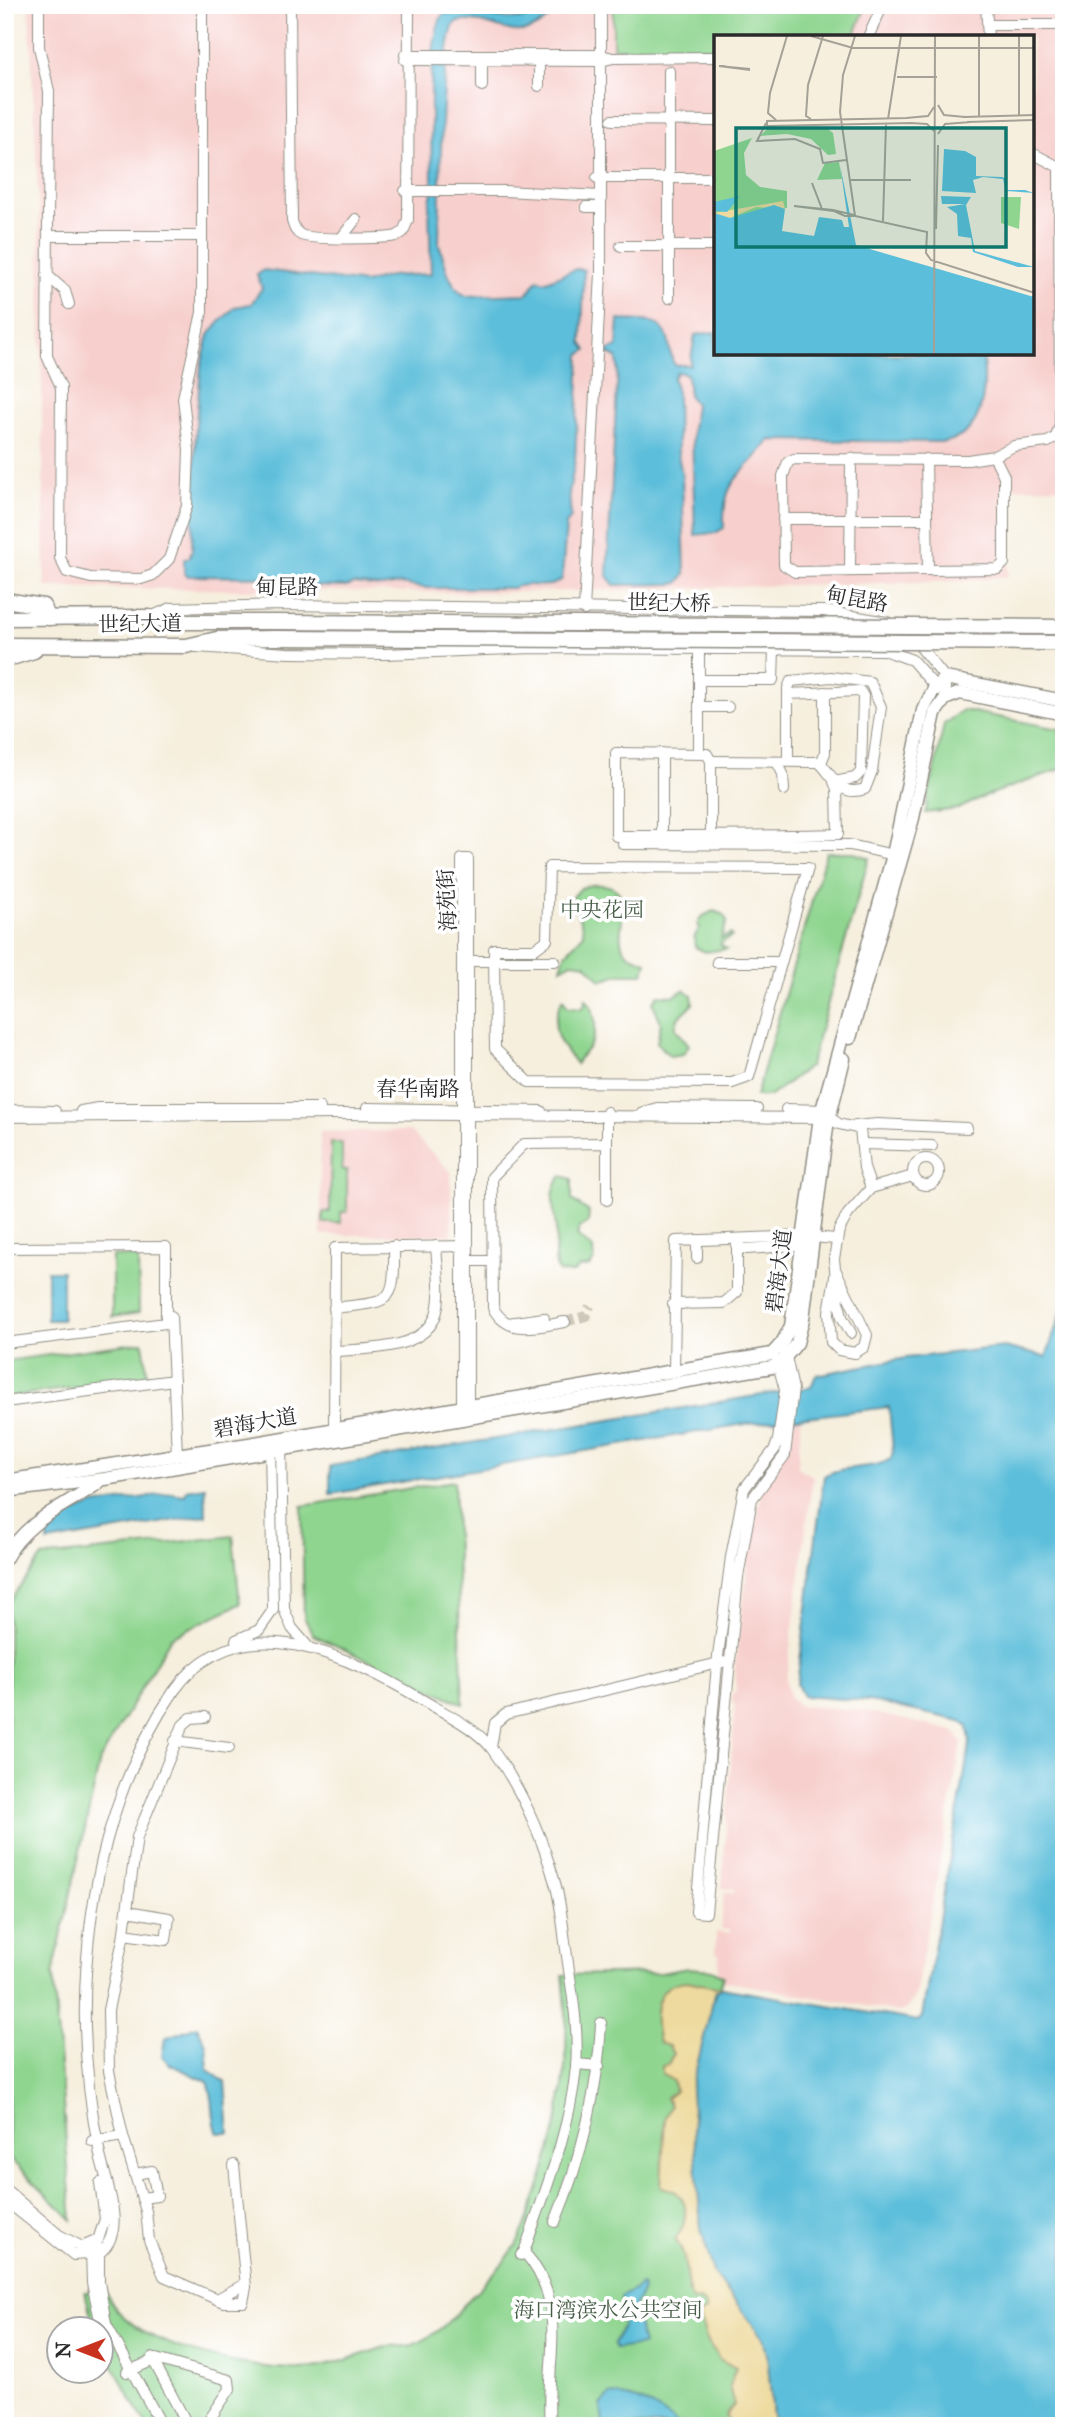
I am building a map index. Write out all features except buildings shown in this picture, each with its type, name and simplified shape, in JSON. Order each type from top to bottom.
[{"type":"highway","points":[[5,600],[43,606],[49,618]]},
{"type":"highway","name":"世纪大道","points":[[5,618],[149,617],[171,622],[274,622]]},
{"type":"highway","name":"世纪大桥","points":[[274,622],[1064,627]]},
{"type":"highway","name":"世纪大道","points":[[5,645],[186,646],[217,639],[275,638]]},
{"type":"highway","name":"世纪大桥","points":[[275,638],[1064,643]]},
{"type":"highway","points":[[5,660],[43,645]]},
{"type":"main road","name":"碧海大道","points":[[898,856],[923,710],[935,687],[945,678]]},
{"type":"main road","points":[[945,678],[1064,701]]},
{"type":"main road","points":[[944,699],[960,693],[1064,714]]},
{"type":"main road","name":"碧海大道","points":[[5,1481],[177,1455],[276,1444],[334,1429],[465,1413],[758,1357],[779,1347],[791,1326],[808,1241],[826,1114],[935,713],[944,699]]},
{"type":"main road","name":"碧海大道","points":[[5,1491],[104,1479],[276,1444],[783,1363],[797,1343],[803,1319],[808,1241]]},
{"type":"main road","points":[[5,1559],[19,1539],[40,1519],[104,1479]]},
{"type":"street","points":[[39,5],[40,47],[49,91],[52,234]]},
{"type":"street","points":[[45,5],[46,47],[55,90],[50,278],[53,361],[65,387],[65,558],[71,568],[81,573],[140,574],[159,565],[164,558],[183,506],[185,450],[179,400],[198,311],[202,5]]},
{"type":"street","points":[[196,5],[199,234]]},
{"type":"street","points":[[292,5],[295,221],[299,229],[306,233],[390,237],[403,232],[408,220],[407,5]]},
{"type":"street","points":[[595,5],[598,58],[600,310],[589,610],[589,628],[595,648]]},
{"type":"street","points":[[598,58],[601,5]]},
{"type":"street","points":[[869,35],[883,5]]},
{"type":"street","points":[[986,5],[988,35]]},
{"type":"street","points":[[987,25],[1064,25]]},
{"type":"street","points":[[407,57],[714,57]]},
{"type":"street","points":[[482,58],[482,86]]},
{"type":"street","points":[[539,58],[539,86]]},
{"type":"street","points":[[669,71],[669,299]]},
{"type":"street","points":[[612,120],[714,121]]},
{"type":"street","points":[[994,456],[1004,476],[1004,563],[993,570],[790,571],[783,560],[783,476],[788,462],[800,458],[955,461],[994,456],[1014,446],[1048,442],[1059,431],[1059,167],[1034,154]]},
{"type":"street","points":[[599,178],[714,178]]},
{"type":"street","points":[[407,191],[599,200]]},
{"type":"street","points":[[586,207],[599,200]]},
{"type":"street","points":[[344,236],[356,219]]},
{"type":"street","points":[[52,234],[199,234]]},
{"type":"street","points":[[621,246],[714,246]]},
{"type":"street","points":[[50,278],[65,291],[69,304]]},
{"type":"street","points":[[850,571],[851,458]]},
{"type":"street","points":[[926,459],[928,570]]},
{"type":"street","points":[[783,519],[926,519]]},
{"type":"street","name":"甸昆路","points":[[149,617],[170,608],[279,605],[824,611],[887,622],[914,639],[945,678]]},
{"type":"street","points":[[824,611],[832,631],[824,649]]},
{"type":"street","points":[[186,646],[261,652],[373,654],[595,648],[824,649],[895,653],[912,660],[944,699]]},
{"type":"street","points":[[699,649],[699,752]]},
{"type":"street","points":[[699,680],[773,680],[774,649]]},
{"type":"street","points":[[784,790],[783,762],[789,684],[799,678],[850,678],[872,684],[881,707],[869,785],[855,792],[834,782]]},
{"type":"street","points":[[944,699],[945,678]]},
{"type":"street","points":[[788,694],[859,691],[865,701],[861,772],[855,778],[834,782]]},
{"type":"street","points":[[821,763],[825,753],[825,692]]},
{"type":"street","points":[[699,707],[728,707]]},
{"type":"street","points":[[711,836],[711,761],[707,754],[616,753],[616,836],[711,836],[838,835],[838,789],[821,763]]},
{"type":"street","points":[[662,753],[662,836]]},
{"type":"street","points":[[711,761],[821,763]]},
{"type":"street","points":[[623,844],[794,844],[865,847],[898,856]]},
{"type":"street","points":[[786,867],[794,844]]},
{"type":"street","name":"海苑街","points":[[465,961],[462,859],[468,859],[465,961],[465,1413]]},
{"type":"street","points":[[549,867],[786,867],[808,867],[752,1073],[745,1080],[544,1083],[523,1079],[495,1049],[494,949],[535,949],[547,940],[549,867]]},
{"type":"street","points":[[465,961],[555,961]]},
{"type":"street","points":[[717,962],[782,962]]},
{"type":"street","name":"春华南路","points":[[5,1110],[607,1114],[643,1112],[657,1108],[826,1114],[839,1124],[855,1126]]},
{"type":"street","name":"春华南路","points":[[5,1117],[465,1112]]},
{"type":"street","points":[[607,1114],[607,1200]]},
{"type":"street","points":[[855,1126],[877,1124],[967,1128]]},
{"type":"street","points":[[855,1126],[860,1129],[864,1168],[872,1188]]},
{"type":"street","points":[[565,1322],[519,1329],[507,1324],[493,1308],[490,1262],[492,1177],[524,1144],[607,1143]]},
{"type":"street","points":[[863,1144],[932,1146]]},
{"type":"street","points":[[851,1333],[839,1306],[835,1239],[848,1214],[872,1188],[913,1176]]},
{"type":"street","points":[[737,1240],[742,1250],[769,1242],[835,1239]]},
{"type":"street","points":[[674,1372],[674,1244],[678,1240],[737,1240]]},
{"type":"street","points":[[697,1240],[697,1258]]},
{"type":"street","points":[[673,1304],[724,1303],[737,1292],[737,1240]]},
{"type":"street","points":[[334,1429],[336,1246],[465,1246]]},
{"type":"street","points":[[334,1308],[380,1303],[388,1297],[393,1289],[394,1246]]},
{"type":"street","points":[[334,1351],[378,1347],[414,1339],[423,1333],[435,1319],[438,1308],[436,1246]]},
{"type":"street","points":[[5,1248],[166,1247],[177,1455]]},
{"type":"street","points":[[115,1252],[168,1251]]},
{"type":"street","points":[[5,1343],[166,1323],[168,1251]]},
{"type":"street","points":[[465,1261],[490,1262]]},
{"type":"street","points":[[836,1271],[867,1335],[864,1347],[855,1353],[839,1350],[831,1342],[829,1312],[836,1271]]},
{"type":"street","points":[[507,1324],[544,1318]]},
{"type":"street","points":[[722,1665],[706,1913],[696,1912],[722,1665],[752,1499],[785,1455],[784,1427],[788,1382],[779,1347]]},
{"type":"street","points":[[5,1402],[174,1380]]},
{"type":"street","points":[[276,1444],[284,1609],[292,1628],[310,1648]]},
{"type":"street","points":[[5,2200],[68,2252],[79,2256],[110,2239],[113,2219],[83,2085],[79,2003],[84,1934],[98,1861],[126,1774],[169,1691],[199,1657],[255,1633],[269,1619],[273,1589],[276,1444]]},
{"type":"street","points":[[94,2141],[85,2049],[89,1937],[103,1858],[133,1771],[173,1693],[208,1658],[246,1644],[310,1648],[343,1657],[403,1687],[458,1721],[491,1747],[528,1812],[559,1896],[573,2000],[576,2064],[569,2110],[550,2179],[524,2252],[544,2281],[554,2314],[547,2426]]},
{"type":"street","points":[[491,1747],[495,1723],[506,1714],[722,1665]]},
{"type":"street","points":[[205,1717],[186,1720],[137,1837],[124,1934],[108,2010],[109,2071],[123,2136],[148,2222],[149,2240],[164,2276],[230,2304],[243,2302],[245,2284],[234,2165]]},
{"type":"street","points":[[175,1741],[229,1748]]},
{"type":"street","points":[[124,1934],[166,1940],[169,1918],[127,1911]]},
{"type":"street","points":[[555,2222],[592,2111],[599,2066],[601,2023]]},
{"type":"street","points":[[576,2064],[599,2066]]},
{"type":"street","points":[[94,2141],[123,2136]]},
{"type":"street","points":[[135,2174],[152,2171],[158,2196],[142,2198]]},
{"type":"street","points":[[550,2179],[569,2186]]},
{"type":"street","points":[[5,2189],[71,2243],[95,2248]]},
{"type":"street","points":[[95,2248],[98,2314],[160,2426]]},
{"type":"street","points":[[129,2370],[152,2358],[229,2380],[230,2389],[205,2426]]},
{"type":"street","points":[[152,2358],[188,2426]]},
{"type":"shaded area","points":[[29,5],[1064,5],[1064,487],[1008,488],[1008,576],[961,581],[476,593],[45,587],[39,212]]},
{"type":"shaded area","points":[[410,1131],[451,1172],[452,1235],[321,1235],[320,1132]]},
{"type":"shaded area","points":[[801,1418],[798,1467],[813,1476],[786,1680],[789,1698],[800,1706],[861,1710],[954,1731],[962,1742],[915,1996],[907,2009],[900,2012],[722,1981],[718,1972],[716,1932],[730,1933],[730,1930],[721,1929],[724,1893],[734,1893],[734,1889],[722,1888],[735,1704],[732,1704],[732,1693],[736,1693],[735,1664],[750,1550],[762,1491],[781,1424]]},
{"type":"green space","points":[[613,5],[866,5],[855,35],[714,35],[714,48],[613,48]]},
{"type":"green space","points":[[963,710],[1064,730],[1064,768],[988,795],[958,809],[925,813],[944,724]]},
{"type":"green space","points":[[826,852],[851,852],[869,858],[810,1066],[770,1096],[756,1096]]},
{"type":"green space","name":"中央花园","points":[[591,885],[617,890],[622,908],[621,941],[629,954],[647,962],[643,974],[619,974],[601,980],[586,964],[572,962],[561,968],[565,954],[583,935],[573,897],[581,888]]},
{"type":"green space","name":"中央花园","points":[[713,911],[723,914],[727,921],[721,939],[730,934],[732,936],[720,944],[726,949],[705,952],[695,947],[694,938],[700,927],[697,925],[701,917]]},
{"type":"green space","points":[[684,990],[692,995],[693,1004],[678,1018],[675,1028],[689,1045],[683,1054],[670,1056],[657,1043],[661,1022],[653,1003],[658,995],[674,996]]},
{"type":"green space","points":[[563,999],[568,1007],[583,1008],[586,999],[594,1016],[592,1041],[576,1064],[561,1043],[556,1028],[558,1009]]},
{"type":"green space","points":[[331,1143],[342,1143],[342,1170],[347,1170],[347,1212],[341,1212],[341,1223],[323,1223],[323,1212],[330,1212]]},
{"type":"green space","points":[[562,1176],[572,1179],[572,1200],[589,1212],[588,1223],[579,1228],[577,1236],[593,1249],[594,1260],[590,1266],[578,1268],[573,1273],[558,1272],[555,1262],[553,1196]]},
{"type":"green space","points":[[112,1256],[138,1257],[139,1313],[112,1317]]},
{"type":"green space","points":[[143,1342],[148,1378],[5,1397],[5,1361]]},
{"type":"green space","points":[[454,1481],[463,1704],[313,1635],[304,1617],[302,1506]]},
{"type":"green space","points":[[233,1536],[240,1604],[171,1637],[100,1760],[53,1974],[72,2220],[8,2157],[8,1603],[42,1557]]},
{"type":"green space","name":"海口湾滨水公共空间","points":[[688,1968],[712,1970],[723,1976],[694,2072],[768,2385],[774,2426],[147,2426],[116,2372],[116,2316],[91,2316],[85,2292],[105,2288],[115,2308],[134,2325],[158,2339],[216,2358],[273,2368],[319,2367],[389,2346],[407,2346],[422,2341],[446,2324],[506,2260],[525,2228],[546,2166],[563,2086],[566,2004],[563,1975],[661,1973]]},
{"type":"sand","points":[[687,1981],[721,1988],[716,1991],[713,2001],[691,2090],[701,2229],[726,2291],[763,2338],[774,2426],[733,2426],[725,2416],[734,2405],[729,2386],[736,2368],[719,2359],[706,2338],[699,2315],[706,2311],[706,2306],[700,2300],[692,2301],[685,2261],[675,2239],[684,2222],[684,2203],[677,2193],[661,2186],[665,2117],[670,2106],[666,2098],[675,2091],[673,2081],[662,2074],[662,2066],[668,2065],[673,2054],[669,2046],[659,2043],[656,2012],[661,1995],[667,1988]]},
{"type":"water","points":[[548,5],[561,5],[546,20],[533,28],[520,31],[471,21],[456,22],[451,35],[444,90],[439,243],[451,280],[466,296],[527,294],[538,279],[544,282],[576,269],[584,270],[582,343],[587,350],[580,355],[575,461],[569,492],[571,517],[566,525],[562,579],[551,585],[513,588],[427,588],[399,584],[382,587],[353,584],[347,587],[314,586],[279,577],[188,576],[184,573],[184,559],[189,558],[192,550],[196,423],[201,366],[209,335],[235,307],[251,304],[262,288],[257,275],[264,270],[365,283],[390,276],[431,274],[429,205],[432,192],[432,71],[438,27],[444,13],[517,19],[540,13]]},
{"type":"water","points":[[619,320],[655,323],[660,327],[668,339],[675,365],[690,365],[695,335],[714,332],[714,355],[983,355],[983,394],[976,419],[969,430],[945,442],[770,440],[731,487],[724,511],[724,528],[715,533],[695,535],[692,430],[695,404],[689,396],[687,374],[677,372],[673,378],[677,393],[678,454],[682,475],[685,575],[678,583],[672,584],[614,585],[607,576],[618,367],[617,358],[605,352],[617,347]]},
{"type":"water","points":[[47,1271],[62,1271],[62,1320],[47,1320]]},
{"type":"water","points":[[1064,1304],[1064,2426],[774,2426],[763,2338],[713,2272],[701,2229],[691,2090],[713,2001],[716,1991],[721,1988],[918,2021],[922,2017],[970,1743],[968,1727],[961,1721],[869,1701],[803,1696],[797,1684],[824,1476],[891,1459],[893,1451],[889,1407],[739,1425],[330,1494],[330,1466],[811,1387],[816,1375],[906,1358],[1004,1347],[1046,1357]]},
{"type":"water","points":[[205,1487],[206,1515],[48,1542],[48,1522],[94,1505],[172,1493],[185,1495],[186,1490]]},
{"type":"water","points":[[197,2026],[206,2044],[208,2070],[225,2082],[229,2133],[218,2133],[208,2082],[169,2064],[162,2056],[165,2038]]},
{"type":"water","points":[[642,2285],[643,2290],[634,2307],[643,2345],[616,2349],[614,2344],[624,2322],[621,2297]]},
{"type":"water","points":[[610,2395],[647,2404],[679,2426],[603,2426],[601,2405]]},
{"type":"tunnel","points":[[565,1322],[586,1316],[590,1306]]}]
